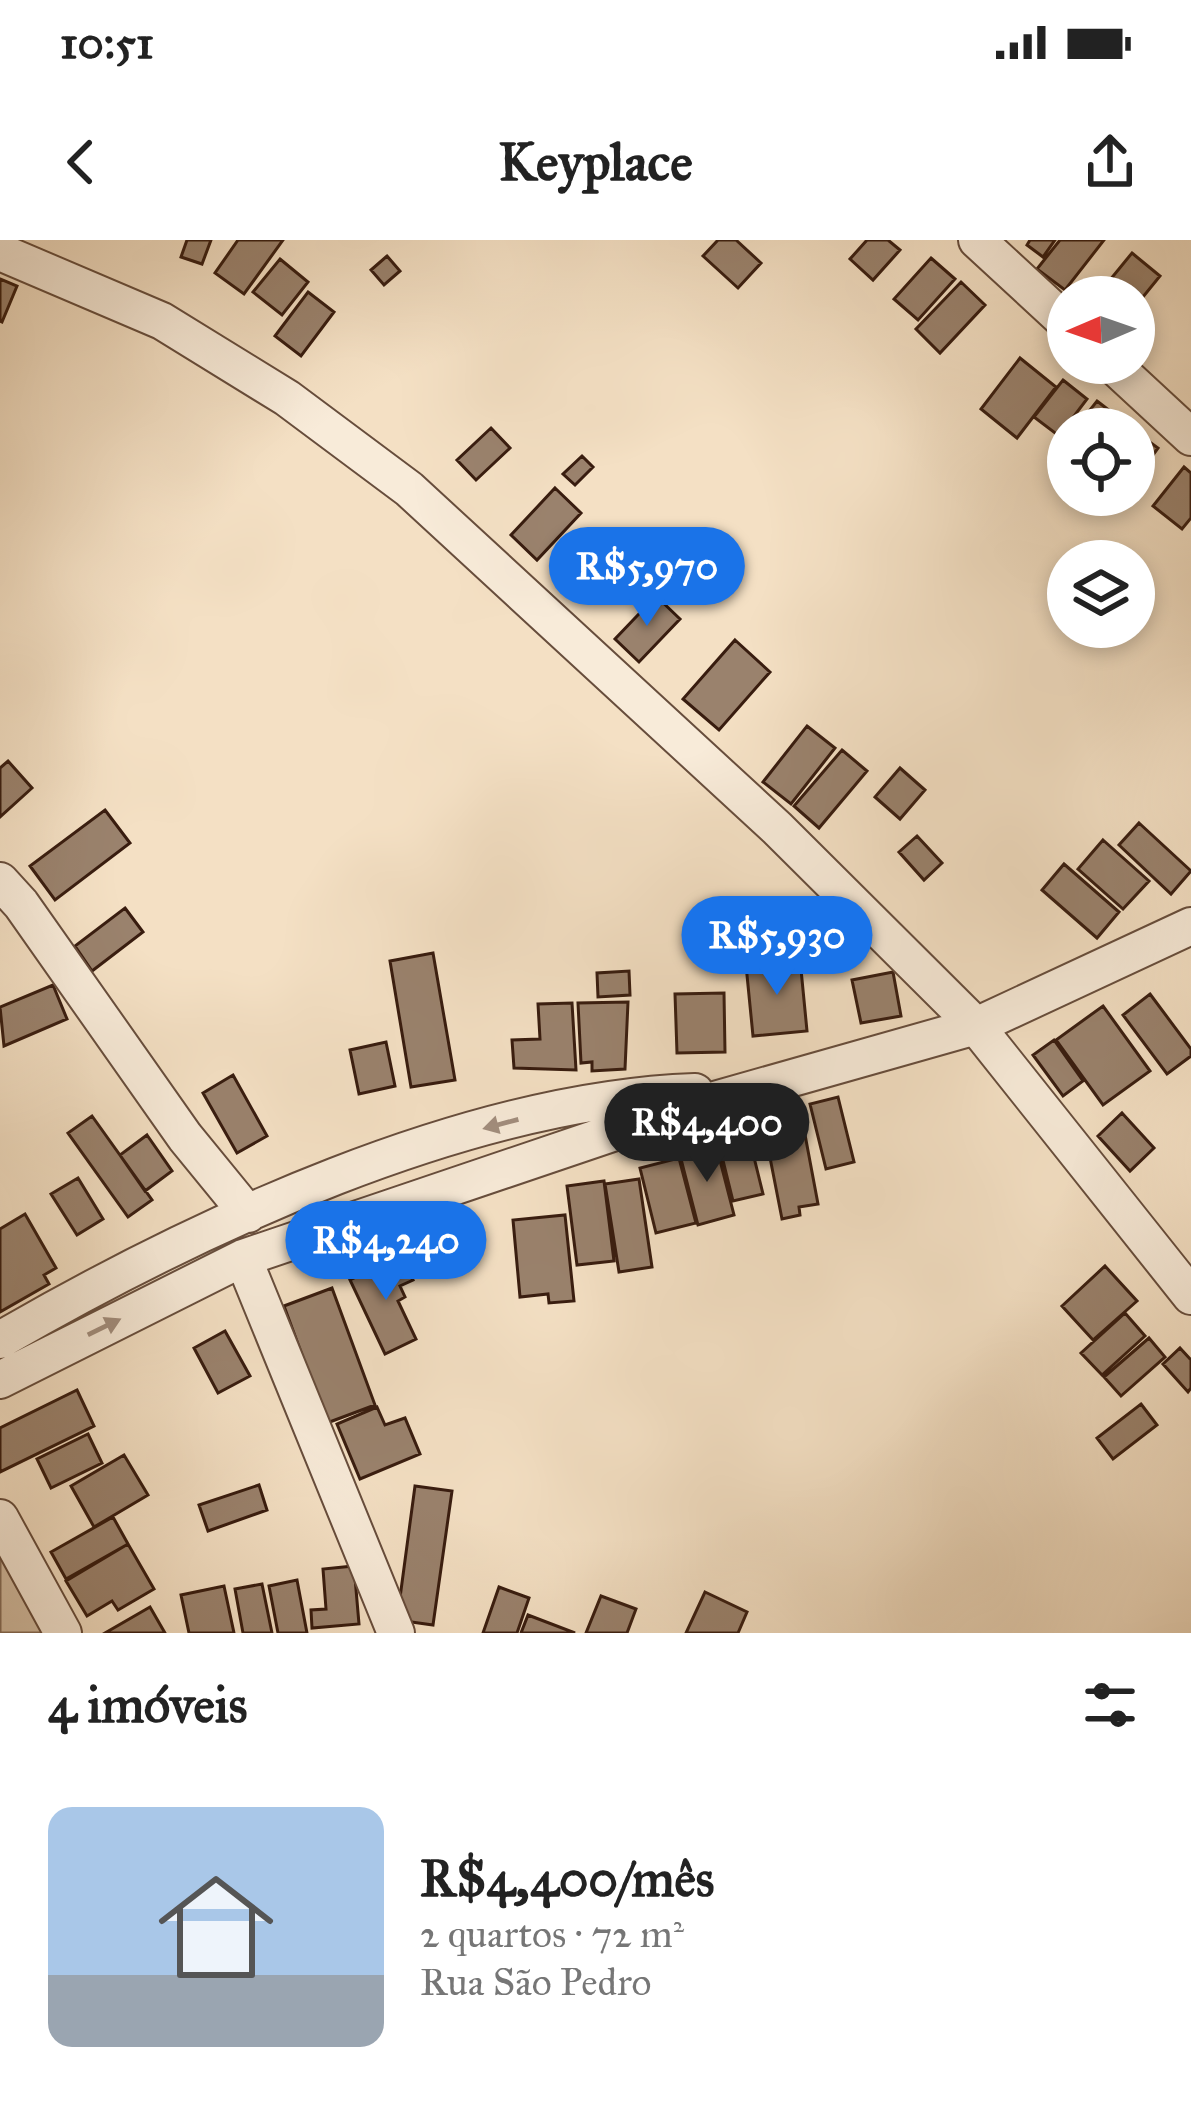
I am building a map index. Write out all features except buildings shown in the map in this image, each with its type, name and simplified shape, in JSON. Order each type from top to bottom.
[{"type":"street","points":[[977,240],[1047,305]]},
{"type":"street","points":[[0,252],[162,321],[287,398],[409,489],[777,827],[976,1026],[1191,1296]]},
{"type":"street","points":[[1134,384],[1191,437]]},
{"type":"street","points":[[0,881],[21,904],[184,1137],[248,1214]]},
{"type":"street","points":[[0,1380],[243,1258],[741,1091],[976,1026],[1191,926]]},
{"type":"street","points":[[0,1340],[248,1214],[348,1171],[578,1104],[741,1091]]},
{"type":"street","points":[[243,1258],[396,1633]]},
{"type":"street","points":[[0,1518],[63,1633]]},
{"type":"shaded area","points":[[0,1545],[52,1633],[0,1633]]}]
